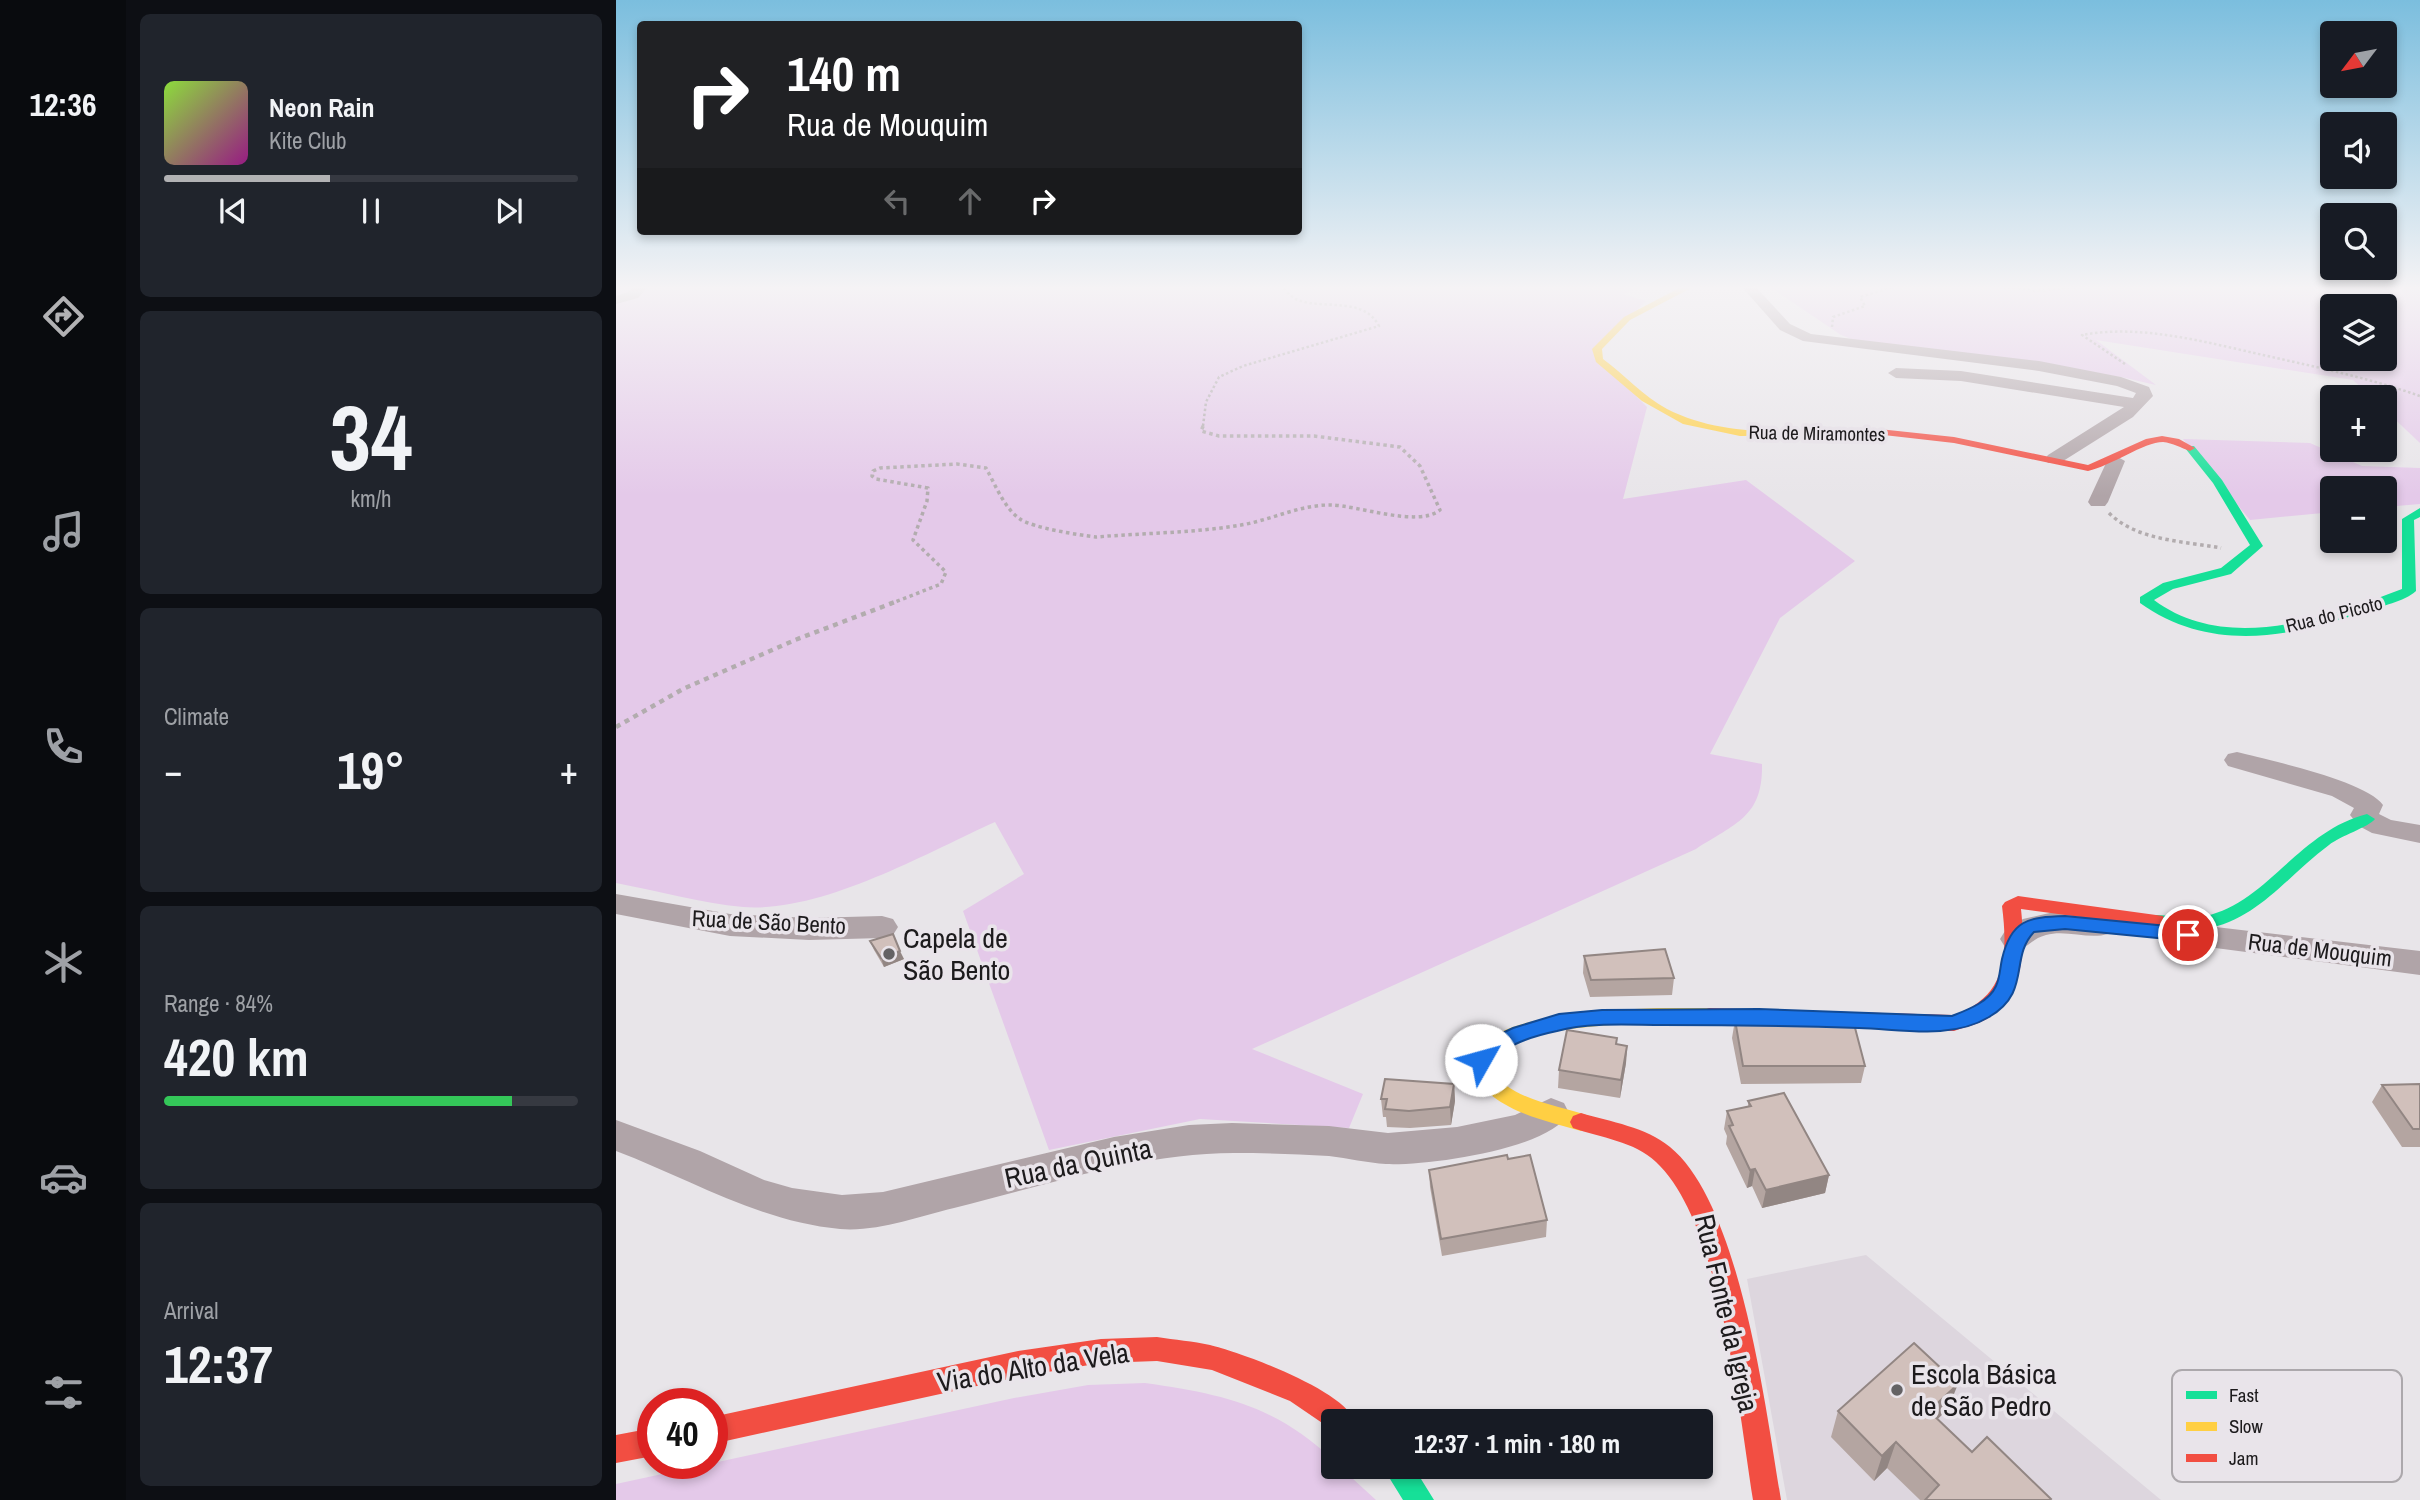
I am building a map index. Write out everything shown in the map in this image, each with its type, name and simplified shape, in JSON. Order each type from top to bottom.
[{"type":"street","name":"Rua de Miramontes","points":[[1598,356],[1599,360],[1670,414],[1732,431],[1768,434],[1873,432],[1910,435],[2054,459]]},
{"type":"street","points":[[1953,356],[2039,366],[2121,382],[2143,390],[2145,396],[2127,413],[2054,459]]},
{"type":"street","points":[[1896,373],[1971,377],[2058,394],[2137,404]]},
{"type":"street","points":[[2054,459],[2087,468],[2116,461],[2130,448],[2148,439],[2173,441],[2189,447],[2232,502],[2257,546],[2239,563]]},
{"type":"street","points":[[2104,508],[2116,461]]},
{"type":"street","name":"Rua do Picoto","points":[[2239,563],[2208,577],[2178,581],[2158,588],[2145,600],[2158,613],[2195,627],[2267,630],[2313,623],[2385,601],[2414,596],[2407,519],[2420,512]]},
{"type":"street","points":[[2236,760],[2360,798],[2369,805],[2364,815],[2367,819]]},
{"type":"street","points":[[2016,939],[2011,906],[2018,902],[2146,920],[2204,923],[2250,906],[2329,836],[2350,823],[2367,819],[2387,828],[2420,834]]},
{"type":"street","name":"Rua de São Bento","points":[[616,904],[730,925],[809,929],[882,927]]},
{"type":"street","name":"Rua de Mouquim","points":[[2016,939],[2028,928],[2043,923],[2065,923],[2420,963]]},
{"type":"street","name":"Rua Fonte da Igreja","points":[[1767,1500],[1734,1314],[1702,1203],[1683,1174],[1662,1153],[1644,1142],[1550,1113],[1504,1094],[1482,1074],[1481,1060],[1488,1049],[1520,1034],[1559,1022],[1602,1017],[1759,1017],[1954,1023],[1983,1012],[2005,991],[2016,939]]},
{"type":"street","name":"Rua da Quinta","points":[[616,1135],[687,1162],[756,1194],[792,1205],[842,1212],[883,1209],[1114,1153],[1189,1140],[1232,1138],[1329,1141],[1388,1149],[1457,1142],[1523,1129],[1550,1113]]},
{"type":"street","name":"Via do Alto da Vela","points":[[728,1427],[1018,1364],[1101,1351],[1157,1349],[1212,1358],[1299,1391],[1325,1409]]},
{"type":"street","points":[[616,1449],[637,1445]]},
{"type":"street","points":[[1405,1479],[1420,1500]]},
{"type":"path","points":[[616,727],[683,689],[795,640],[941,584],[946,572],[913,540],[914,529],[929,497],[928,488],[905,482],[876,480],[872,476],[873,471],[880,468],[957,464],[986,468],[1009,508],[1021,520],[1044,528],[1096,537],[1241,525],[1303,508],[1331,505],[1403,516],[1434,515],[1440,510],[1419,464],[1411,453],[1399,447],[1314,436],[1219,436],[1201,430],[1206,420],[1206,402],[1219,377],[1243,366],[1277,356]]},
{"type":"path","points":[[2113,356],[2130,368]]},
{"type":"path","points":[[2261,356],[2394,387],[2420,396]]},
{"type":"path","points":[[2104,508],[2119,523],[2135,532],[2216,545],[2239,563]]},
{"type":"shaded area","points":[[616,356],[1597,356],[1647,407],[1623,499],[1746,480],[1855,561],[1780,618],[1710,754],[1762,764],[1758,796],[1752,807],[1735,825],[1696,849],[1252,1049],[1363,1094],[1349,1128],[1200,1119],[1049,1150],[963,911],[1024,874],[995,822],[872,879],[806,901],[743,907],[616,883]]},
{"type":"shaded area","points":[[1969,356],[2117,356],[2156,385],[2121,377]]},
{"type":"shaded area","points":[[2199,356],[2320,356],[2320,371],[2397,371],[2397,356],[2420,356],[2420,443],[2397,421],[2397,385],[2358,385],[2353,380]]},
{"type":"shaded area","points":[[2183,439],[2310,443],[2320,447],[2320,462],[2420,468],[2420,504],[2397,506],[2397,476],[2320,476],[2320,513],[2250,520]]},
{"type":"shaded area","name":"Escola Básica de São Pedro","points":[[1866,1255],[2161,1500],[1787,1500],[1747,1279]]},
{"type":"shaded area","points":[[1145,1383],[1199,1392],[1246,1405],[1290,1426],[1321,1450],[1321,1479],[1353,1479],[1376,1500],[616,1500],[616,1484],[639,1479],[728,1479],[728,1460],[1014,1398],[1088,1385]]},
{"type":"building","points":[[893,934],[900,951],[881,958],[870,941]]},
{"type":"building","points":[[1665,949],[1674,978],[1591,980],[1584,956]]},
{"type":"building","points":[[1735,1020],[1854,1024],[1865,1066],[1743,1066]]},
{"type":"building","points":[[1567,1030],[1617,1038],[1616,1044],[1627,1046],[1621,1080],[1559,1070]]},
{"type":"building","points":[[1385,1079],[1454,1084],[1450,1107],[1409,1111],[1385,1109],[1387,1099],[1381,1099]]},
{"type":"building","points":[[2420,1084],[2420,1129],[2413,1129],[2382,1085]]},
{"type":"building","points":[[1784,1093],[1829,1175],[1766,1190],[1755,1169],[1750,1170],[1729,1126],[1733,1125],[1727,1111],[1751,1106],[1748,1101]]},
{"type":"building","points":[[1507,1155],[1508,1159],[1530,1155],[1547,1220],[1441,1239],[1429,1170]]},
{"type":"building","points":[[1914,1343],[1958,1384],[1929,1411],[1972,1452],[1987,1437],[2050,1500],[1925,1500],[1939,1485],[1896,1442],[1882,1456],[1838,1411]]},
{"type":"traffic: fast","points":[[2190,448],[2218,482],[2257,546],[2226,571],[2168,586],[2145,600],[2168,616],[2200,627],[2229,632],[2292,627],[2353,611],[2409,591],[2408,519],[2420,512]]},
{"type":"traffic: fast","points":[[2156,921],[2205,923],[2229,915],[2250,903],[2324,840],[2344,827],[2367,819]]},
{"type":"traffic: fast","points":[[1405,1479],[1420,1500]]},
{"type":"traffic: slow","points":[[1598,356],[1599,360],[1662,410],[1713,429],[1768,434],[1879,432]]},
{"type":"traffic: slow","points":[[1581,1122],[1523,1104],[1496,1088],[1486,1079],[1480,1068],[1489,1050],[1511,1037],[1543,1027],[1580,1021],[1709,1016]]},
{"type":"traffic: jam","points":[[1879,432],[1954,440],[2088,468],[2102,465],[2149,441],[2175,441],[2190,448]]},
{"type":"traffic: jam","points":[[1709,1016],[1954,1023],[1984,1011],[2003,990],[2009,977],[2014,949],[2011,906],[2018,902],[2156,921]]},
{"type":"traffic: jam","points":[[1581,1122],[1636,1139],[1665,1156],[1687,1183],[1706,1220],[1734,1316],[1767,1500]]},
{"type":"traffic: jam","points":[[728,1427],[1018,1364],[1101,1351],[1157,1349],[1212,1358],[1299,1391],[1325,1409]]},
{"type":"traffic: jam","points":[[616,1449],[637,1445]]},
{"type":"place","name":"Capela de São Bento","points":[[889,954]]},
{"type":"place","name":"Escola Básica de São Pedro","points":[[1897,1390]]},
{"type":"route","points":[[1481,1060],[1488,1049],[1520,1034],[1559,1022],[1602,1017],[1759,1017],[1954,1023],[1983,1012],[2005,991],[2016,939],[2028,928],[2043,923],[2065,923],[2188,935]]}]
